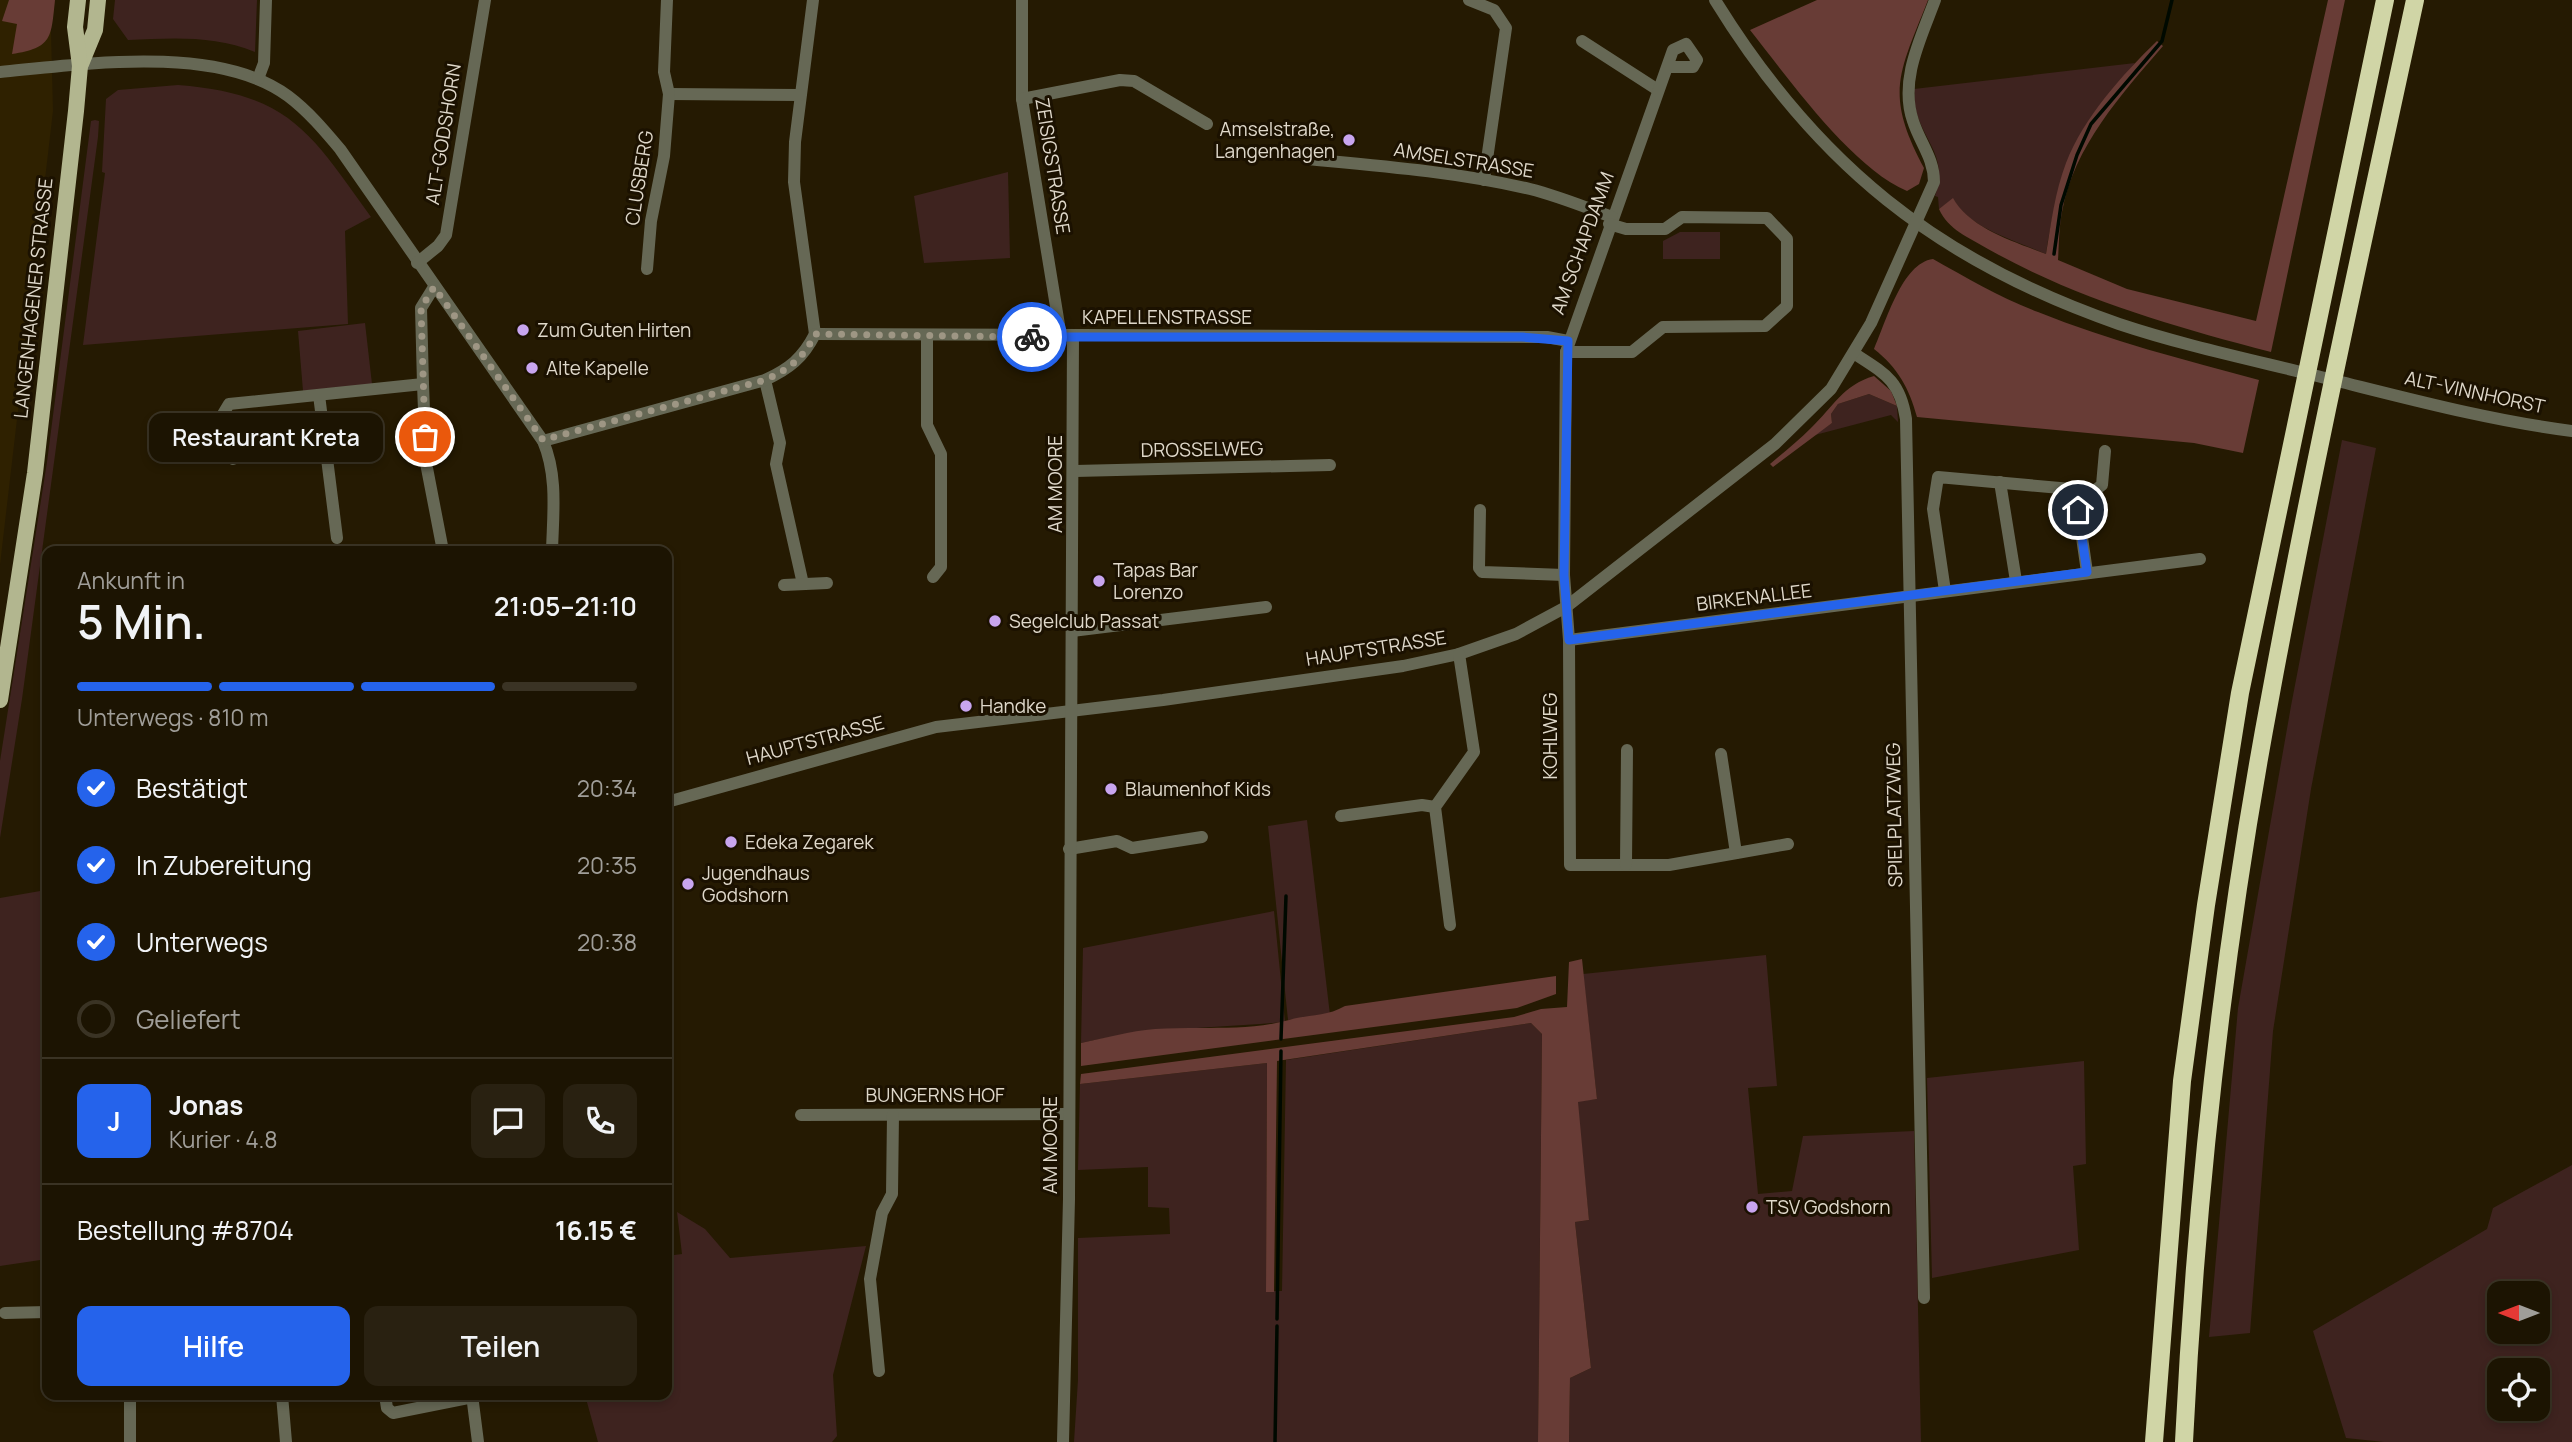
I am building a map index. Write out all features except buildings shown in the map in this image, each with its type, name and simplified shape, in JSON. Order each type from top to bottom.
[{"type":"highway","points":[[2154,1442],[2182,1081],[2206,905],[2241,693],[2385,0]]},
{"type":"highway","points":[[2184,1442],[2208,1122],[2235,909],[2269,699],[2415,0]]},
{"type":"main road","name":"LANGENHAGENER STRASSE","points":[[0,700],[35,473],[80,66],[75,27],[78,0]]},
{"type":"main road","name":"LANGENHAGENER STRASSE","points":[[80,66],[95,30],[99,0]]},
{"type":"street","points":[[258,79],[264,63],[266,0]]},
{"type":"street","name":"ALT-GODSHORN","points":[[417,263],[438,246],[446,235],[485,0]]},
{"type":"street","name":"CLUSBERG","points":[[647,269],[651,221],[664,156],[669,94],[664,72],[667,0]]},
{"type":"street","points":[[543,440],[765,380],[787,370],[806,352],[815,334],[794,182],[800,95],[813,0]]},
{"type":"street","name":"ZEISIGSTRASSE","points":[[1022,0],[1022,99],[1067,337]]},
{"type":"street","points":[[1469,0],[1494,10],[1506,29],[1484,180]]},
{"type":"street","name":"ALT-VINNHORST","points":[[1715,0],[1767,77],[1818,138],[1853,173],[1917,225],[1997,272],[2065,303],[2151,334],[2448,408],[2572,431]]},
{"type":"street","name":"HAUPTSTRASSE","points":[[672,801],[936,727],[1070,712],[1403,666],[1459,654],[1516,634],[1566,607],[1803,419],[1831,389],[1855,354],[1930,197],[1934,169],[1913,123],[1908,102],[1909,80],[1935,0]]},
{"type":"street","points":[[1582,41],[1658,90]]},
{"type":"street","points":[[0,72],[80,66],[202,64],[224,67],[258,79],[286,94],[314,119],[340,149],[543,440],[554,479],[552,546]]},
{"type":"street","name":"AM SCHAPDAMM","points":[[1566,607],[1564,575],[1567,346],[1667,67]]},
{"type":"street","points":[[1022,99],[1120,80],[1134,81],[1207,124]]},
{"type":"street","points":[[669,94],[800,95]]},
{"type":"street","name":"AMSELSTRASSE","points":[[1307,159],[1415,169],[1484,180],[1546,194],[1626,229],[1665,229],[1682,217],[1767,218],[1787,239],[1787,306],[1765,326],[1663,327],[1632,352],[1567,346]]},
{"type":"street","points":[[434,287],[421,308],[423,384],[426,463],[442,546]]},
{"type":"street","name":"KAPELLENSTRASSE","points":[[815,334],[1547,337],[1567,346]]},
{"type":"street","points":[[927,336],[927,425],[941,454],[941,567],[933,577]]},
{"type":"street","name":"AM MOORE","points":[[1063,1442],[1075,471],[1067,337]]},
{"type":"street","name":"SPIELPLATZWEG","points":[[1855,354],[1895,383],[1903,399],[1906,419],[1924,1298]]},
{"type":"street","points":[[765,380],[780,443],[776,464],[803,584]]},
{"type":"street","points":[[233,459],[223,415],[225,406],[423,384]]},
{"type":"street","points":[[319,395],[337,538]]},
{"type":"street","points":[[1945,592],[1933,509],[1938,477],[2099,489],[2105,451]]},
{"type":"street","name":"DROSSELWEG","points":[[1075,471],[1330,465]]},
{"type":"street","points":[[2000,482],[2016,581]]},
{"type":"street","points":[[2076,489],[2087,572]]},
{"type":"street","points":[[1480,510],[1479,568],[1482,572],[1564,575]]},
{"type":"street","name":"BIRKENALLEE","points":[[1569,640],[2200,559]]},
{"type":"street","points":[[784,585],[827,583]]},
{"type":"street","points":[[1072,631],[1266,607]]},
{"type":"street","name":"KOHLWEG","points":[[1566,607],[1569,640],[1570,865],[1626,865]]},
{"type":"street","points":[[1450,925],[1435,807],[1474,752],[1459,654]]},
{"type":"street","points":[[1627,750],[1626,865],[1669,865],[1788,844]]},
{"type":"street","points":[[1721,754],[1736,853]]},
{"type":"street","points":[[1340,816],[1422,805],[1435,807]]},
{"type":"street","points":[[1069,849],[1117,841],[1132,848],[1202,837]]},
{"type":"street","name":"BUNGERNS HOF","points":[[801,1115],[1069,1114]]},
{"type":"street","points":[[879,1371],[870,1279],[882,1213],[892,1194],[894,1115]]},
{"type":"street","points":[[5,1313],[42,1312]]},
{"type":"street","points":[[130,1400],[130,1442]]},
{"type":"street","points":[[282,1400],[286,1442]]},
{"type":"street","points":[[386,1400],[387,1408],[393,1413],[454,1400]]},
{"type":"street","points":[[473,1400],[478,1442]]},
{"type":"shaded area","points":[[0,0],[55,0],[51,30],[53,111],[0,565]]},
{"type":"shaded area","points":[[9,0],[55,0],[50,32],[43,44],[12,54],[17,24],[2,21]]},
{"type":"shaded area","points":[[115,0],[257,0],[255,52],[208,40],[128,40],[113,19]]},
{"type":"shaded area","points":[[1817,0],[1928,0],[1903,66],[1900,84],[1904,121],[1924,168],[1919,184],[1907,191],[1864,163],[1843,142],[1802,96],[1750,30]]},
{"type":"shaded area","points":[[2328,0],[2345,0],[2271,352],[2161,321],[2056,283],[1967,237],[1948,223],[1939,209],[1953,198],[1960,209],[1981,226],[2046,254],[2059,185],[2074,146],[2093,113],[2157,41],[2163,46],[2101,123],[2077,165],[2062,212],[2058,260],[2127,289],[2256,321]]},
{"type":"shaded area","points":[[2135,63],[2085,130],[2074,151],[2058,196],[2046,254],[1982,226],[1970,218],[1953,199],[1939,209],[1938,197],[1935,196],[1939,171],[1937,161],[1916,111],[1914,89]]},
{"type":"shaded area","points":[[178,85],[247,97],[294,122],[331,162],[371,217],[345,231],[348,324],[83,345],[105,173],[102,172],[106,99],[118,90]]},
{"type":"shaded area","points":[[91,121],[99,121],[98,137],[22,699],[0,838],[0,761],[47,462]]},
{"type":"shaded area","points":[[1008,172],[1010,258],[924,263],[914,196]]},
{"type":"shaded area","points":[[1680,232],[1720,232],[1720,259],[1663,259],[1663,241]]},
{"type":"shaded area","points":[[1933,259],[2011,300],[2065,322],[2259,380],[2243,453],[2194,443],[1917,417],[1902,379],[1874,349],[1904,282],[1922,263]]},
{"type":"shaded area","points":[[365,323],[372,384],[303,391],[298,331]]},
{"type":"shaded area","points":[[1874,376],[1891,391],[1897,406],[1869,394],[1838,404],[1831,414],[1832,423],[1773,467],[1770,464],[1806,433],[1846,391]]},
{"type":"shaded area","points":[[1869,394],[1897,406],[1898,422],[1891,415],[1815,435],[1832,423],[1831,414],[1838,404]]},
{"type":"shaded area","points":[[2342,440],[2376,448],[2311,789],[2273,1031],[2250,1333],[2209,1337],[2238,1008],[2291,706]]},
{"type":"shaded area","points":[[1307,820],[1330,1015],[1288,1020],[1268,826]]},
{"type":"shaded area","points":[[42,891],[42,1260],[0,1266],[0,898]]},
{"type":"shaded area","points":[[1274,911],[1285,1022],[1157,1031],[1081,1043],[1083,948]]},
{"type":"shaded area","name":"TSV Godshorn","points":[[1766,955],[1777,1086],[1748,1088],[1758,1194],[1792,1191],[1803,1136],[1914,1131],[1921,1442],[1569,1442],[1570,1378],[1591,1368],[1575,1222],[1589,1220],[1577,1101],[1597,1099],[1583,974]]},
{"type":"shaded area","points":[[1582,959],[1597,1099],[1578,1102],[1589,1220],[1575,1222],[1591,1368],[1570,1378],[1569,1442],[1538,1442],[1542,1034],[1531,1023],[1277,1061],[1274,1292],[1266,1292],[1267,1063],[1080,1084],[1081,1074],[1514,1017],[1541,1009],[1567,1007],[1569,962]]},
{"type":"shaded area","points":[[1556,976],[1556,994],[1517,1008],[1081,1066],[1081,1043],[1127,1033],[1155,1029],[1273,1024],[1324,1014],[1345,1006]]},
{"type":"shaded area","points":[[1531,1023],[1542,1034],[1538,1442],[1074,1442],[1078,1380],[1078,1238],[1170,1234],[1169,1208],[1148,1207],[1148,1167],[1078,1170],[1080,1084],[1267,1063],[1266,1291],[1282,1291],[1286,1060]]},
{"type":"shaded area","points":[[2084,1061],[2086,1164],[2073,1166],[2079,1250],[1932,1278],[1927,1078]]},
{"type":"shaded area","points":[[2572,1165],[2572,1442],[2384,1442],[2346,1438],[2313,1331],[2487,1229],[2493,1208]]},
{"type":"shaded area","points":[[677,1212],[705,1229],[730,1258],[866,1246],[833,1375],[837,1436],[832,1442],[598,1442],[586,1400],[672,1400],[672,1255],[682,1254]]},
{"type":"waterway","points":[[2054,254],[2061,205],[2077,155],[2091,124],[2162,41],[2172,0]]},
{"type":"waterway","points":[[1281,1039],[1286,896]]},
{"type":"waterway","points":[[1277,1319],[1281,1051]]},
{"type":"waterway","points":[[1275,1442],[1277,1326]]},
{"type":"way so far","points":[[425,437],[421,308],[434,287],[543,440],[765,380],[787,370],[806,352],[815,334],[1032,337]]},
{"type":"place","name":"Amselstraße, Langenhagen","points":[[1349,140]]},
{"type":"place","name":"Zum Guten Hirten","points":[[523,330]]},
{"type":"place","name":"Alte Kapelle","points":[[532,368]]},
{"type":"place","name":"Restaurant Kreta","points":[[425,437]]},
{"type":"place","name":"Tapas Bar Lorenzo","points":[[1099,581]]},
{"type":"place","name":"Segelclub Passat","points":[[995,621]]},
{"type":"place","name":"Handke","points":[[966,706]]},
{"type":"place","name":"Blaumenhof Kids","points":[[1111,789]]},
{"type":"place","name":"Edeka Zegarek","points":[[731,842]]},
{"type":"place","name":"Jugendhaus Godshorn","points":[[688,884]]},
{"type":"place","name":"TSV Godshorn","points":[[1752,1207]]},
{"type":"route","points":[[1032,337],[1547,337],[1568,341],[1564,575],[1569,640],[2087,572],[2078,510]]}]
